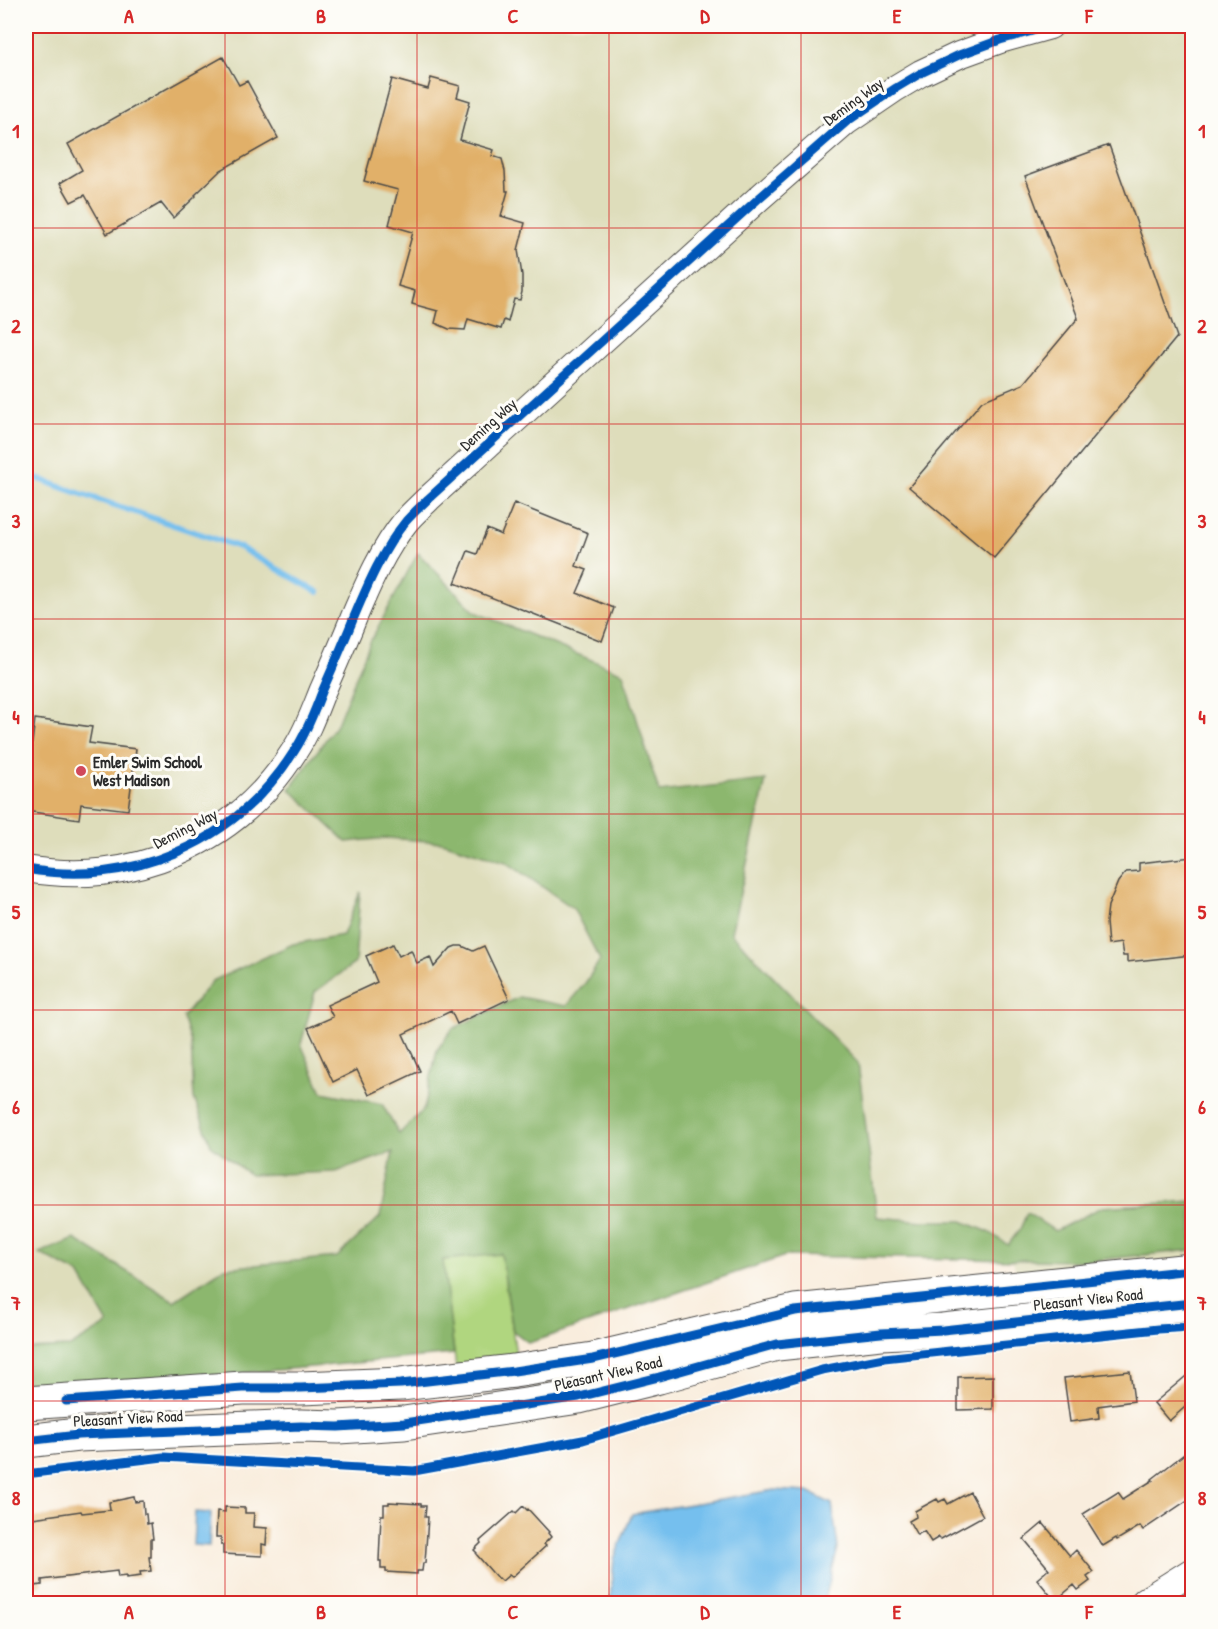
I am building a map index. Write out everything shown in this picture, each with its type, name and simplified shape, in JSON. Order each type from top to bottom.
[{"type":"main road","name":"Pleasant View Road","points":[[26,1403],[243,1388],[401,1384],[593,1359],[795,1311],[1192,1270]]},
{"type":"main road","name":"Pleasant View Road","points":[[26,1441],[78,1435],[404,1423],[579,1397],[777,1344],[881,1333],[943,1330],[1192,1303]]},
{"type":"street","name":"Deming Way","points":[[26,869],[78,874],[134,867],[158,860],[190,846],[211,836],[232,821],[262,793],[296,749],[370,578],[406,522],[428,499],[846,122],[921,73],[959,55],[1000,40],[1050,26]]},
{"type":"street","points":[[1142,1604],[1192,1570]]},
{"type":"shaded area","points":[[26,26],[1192,26],[1192,1258],[1017,1274],[1008,1246],[877,1217],[858,1062],[419,1180],[338,1257],[26,1405]]},
{"type":"green space","points":[[418,553],[475,612],[623,673],[659,792],[766,780],[731,933],[858,1063],[877,1217],[962,1221],[989,1232],[1008,1245],[1020,1229],[1027,1213],[1055,1231],[1102,1207],[1192,1201],[1192,1250],[1086,1261],[785,1256],[529,1343],[513,1331],[501,1254],[443,1260],[454,1354],[26,1393],[26,1349],[70,1347],[108,1324],[79,1274],[39,1253],[75,1239],[174,1301],[224,1268],[337,1257],[380,1217],[393,1152],[336,1172],[250,1175],[211,1145],[194,1098],[191,1043],[183,1017],[212,981],[293,944],[343,935],[360,892],[355,963],[315,992],[301,1044],[322,1092],[382,1104],[399,1134],[424,1109],[437,1050],[452,1029],[519,997],[566,1006],[586,982],[600,960],[573,908],[506,862],[442,842],[387,838],[346,842],[290,789],[337,724],[370,642]]},
{"type":"green space","points":[[501,1253],[517,1361],[456,1367],[442,1260]]},
{"type":"water","points":[[774,1490],[808,1492],[832,1504],[838,1548],[824,1603],[610,1603],[614,1559],[632,1514]]},
{"type":"water","points":[[195,1512],[211,1513],[209,1546],[193,1545]]},
{"type":"building","points":[[223,57],[239,85],[247,81],[278,138],[221,170],[173,218],[161,203],[107,234],[85,195],[71,202],[60,183],[82,170],[68,144]]},
{"type":"building","points":[[431,78],[460,86],[457,97],[470,101],[460,140],[494,150],[492,156],[502,159],[506,191],[508,191],[501,216],[525,223],[518,250],[522,292],[520,300],[514,299],[508,322],[504,320],[501,329],[468,319],[465,330],[449,329],[435,323],[438,311],[412,304],[415,291],[398,286],[413,232],[389,225],[398,190],[364,181],[392,79],[428,89]]},
{"type":"building","points":[[1109,145],[1177,337],[994,558],[909,487],[982,401],[1023,384],[1078,318],[1025,176]]},
{"type":"building","points":[[514,503],[588,533],[576,566],[587,570],[577,593],[614,608],[602,641],[455,583],[468,551],[477,554],[487,529],[501,535]]},
{"type":"building","name":"Emler Swim School West Madison","points":[[35,719],[92,727],[89,743],[136,749],[128,810],[81,804],[79,819],[26,811],[26,792]]},
{"type":"building","points":[[1192,857],[1192,955],[1127,962],[1127,956],[1123,956],[1121,943],[1108,945],[1106,922],[1108,906],[1118,882],[1126,872],[1139,871],[1139,863]]},
{"type":"building","points":[[393,944],[399,956],[411,950],[417,963],[430,957],[434,967],[451,948],[462,946],[473,951],[484,946],[509,999],[457,1024],[451,1011],[403,1034],[420,1071],[369,1095],[357,1070],[333,1082],[308,1028],[333,1017],[327,1005],[377,982],[366,956]]},
{"type":"building","points":[[1130,1371],[1134,1401],[1098,1406],[1099,1418],[1070,1422],[1064,1378]]},
{"type":"building","points":[[1192,1371],[1192,1401],[1169,1421],[1154,1403]]},
{"type":"building","points":[[993,1376],[993,1409],[958,1410],[958,1377]]},
{"type":"building","points":[[1192,1448],[1192,1497],[1143,1530],[1140,1526],[1103,1546],[1083,1514],[1118,1492],[1123,1499],[1153,1480]]},
{"type":"building","points":[[970,1492],[983,1516],[931,1542],[924,1531],[917,1535],[909,1521],[916,1517],[915,1511],[937,1499],[939,1502],[945,1499],[948,1504]]},
{"type":"building","points":[[134,1497],[135,1502],[143,1501],[147,1524],[151,1523],[153,1539],[151,1539],[151,1557],[149,1557],[151,1571],[140,1572],[141,1576],[126,1578],[126,1576],[118,1577],[117,1571],[42,1580],[42,1585],[26,1587],[26,1519],[81,1511],[82,1513],[110,1510],[109,1502]]},
{"type":"building","points":[[389,1502],[426,1506],[425,1517],[428,1517],[425,1563],[423,1563],[422,1571],[417,1571],[417,1574],[386,1572],[386,1569],[381,1569],[381,1561],[379,1561],[381,1515],[384,1515],[384,1504],[389,1504]]},
{"type":"building","points":[[523,1506],[549,1532],[551,1537],[544,1544],[546,1546],[512,1577],[509,1575],[502,1581],[474,1550],[481,1543],[480,1541],[514,1511],[516,1513]]},
{"type":"building","points":[[225,1507],[245,1508],[245,1513],[254,1513],[253,1527],[267,1528],[266,1545],[262,1544],[262,1556],[223,1554],[221,1537],[216,1537],[217,1511],[225,1512]]},
{"type":"building","points":[[1043,1523],[1070,1556],[1076,1550],[1094,1572],[1087,1577],[1090,1581],[1078,1590],[1074,1585],[1055,1601],[1037,1579],[1049,1569],[1024,1539]]},
{"type":"waterway","points":[[26,474],[239,547],[318,592]]},
{"type":"cycle path","points":[[26,869],[84,873],[140,865],[195,843],[212,834],[244,810],[284,767],[299,743],[377,567],[390,543],[417,510],[758,199],[846,122],[921,73],[959,55],[1000,40],[1050,26]]},
{"type":"cycle path","points":[[66,1401],[243,1388],[401,1384],[514,1371],[593,1359],[795,1311],[1192,1270]]},
{"type":"cycle path","points":[[26,1441],[78,1435],[404,1423],[579,1397],[777,1344],[881,1333],[943,1330],[1192,1303]]},
{"type":"cycle path","points":[[26,1474],[163,1457],[414,1471],[583,1440],[822,1370],[884,1358],[1192,1327]]},
{"type":"place","name":"Emler Swim School West Madison","points":[[81,771]]}]
